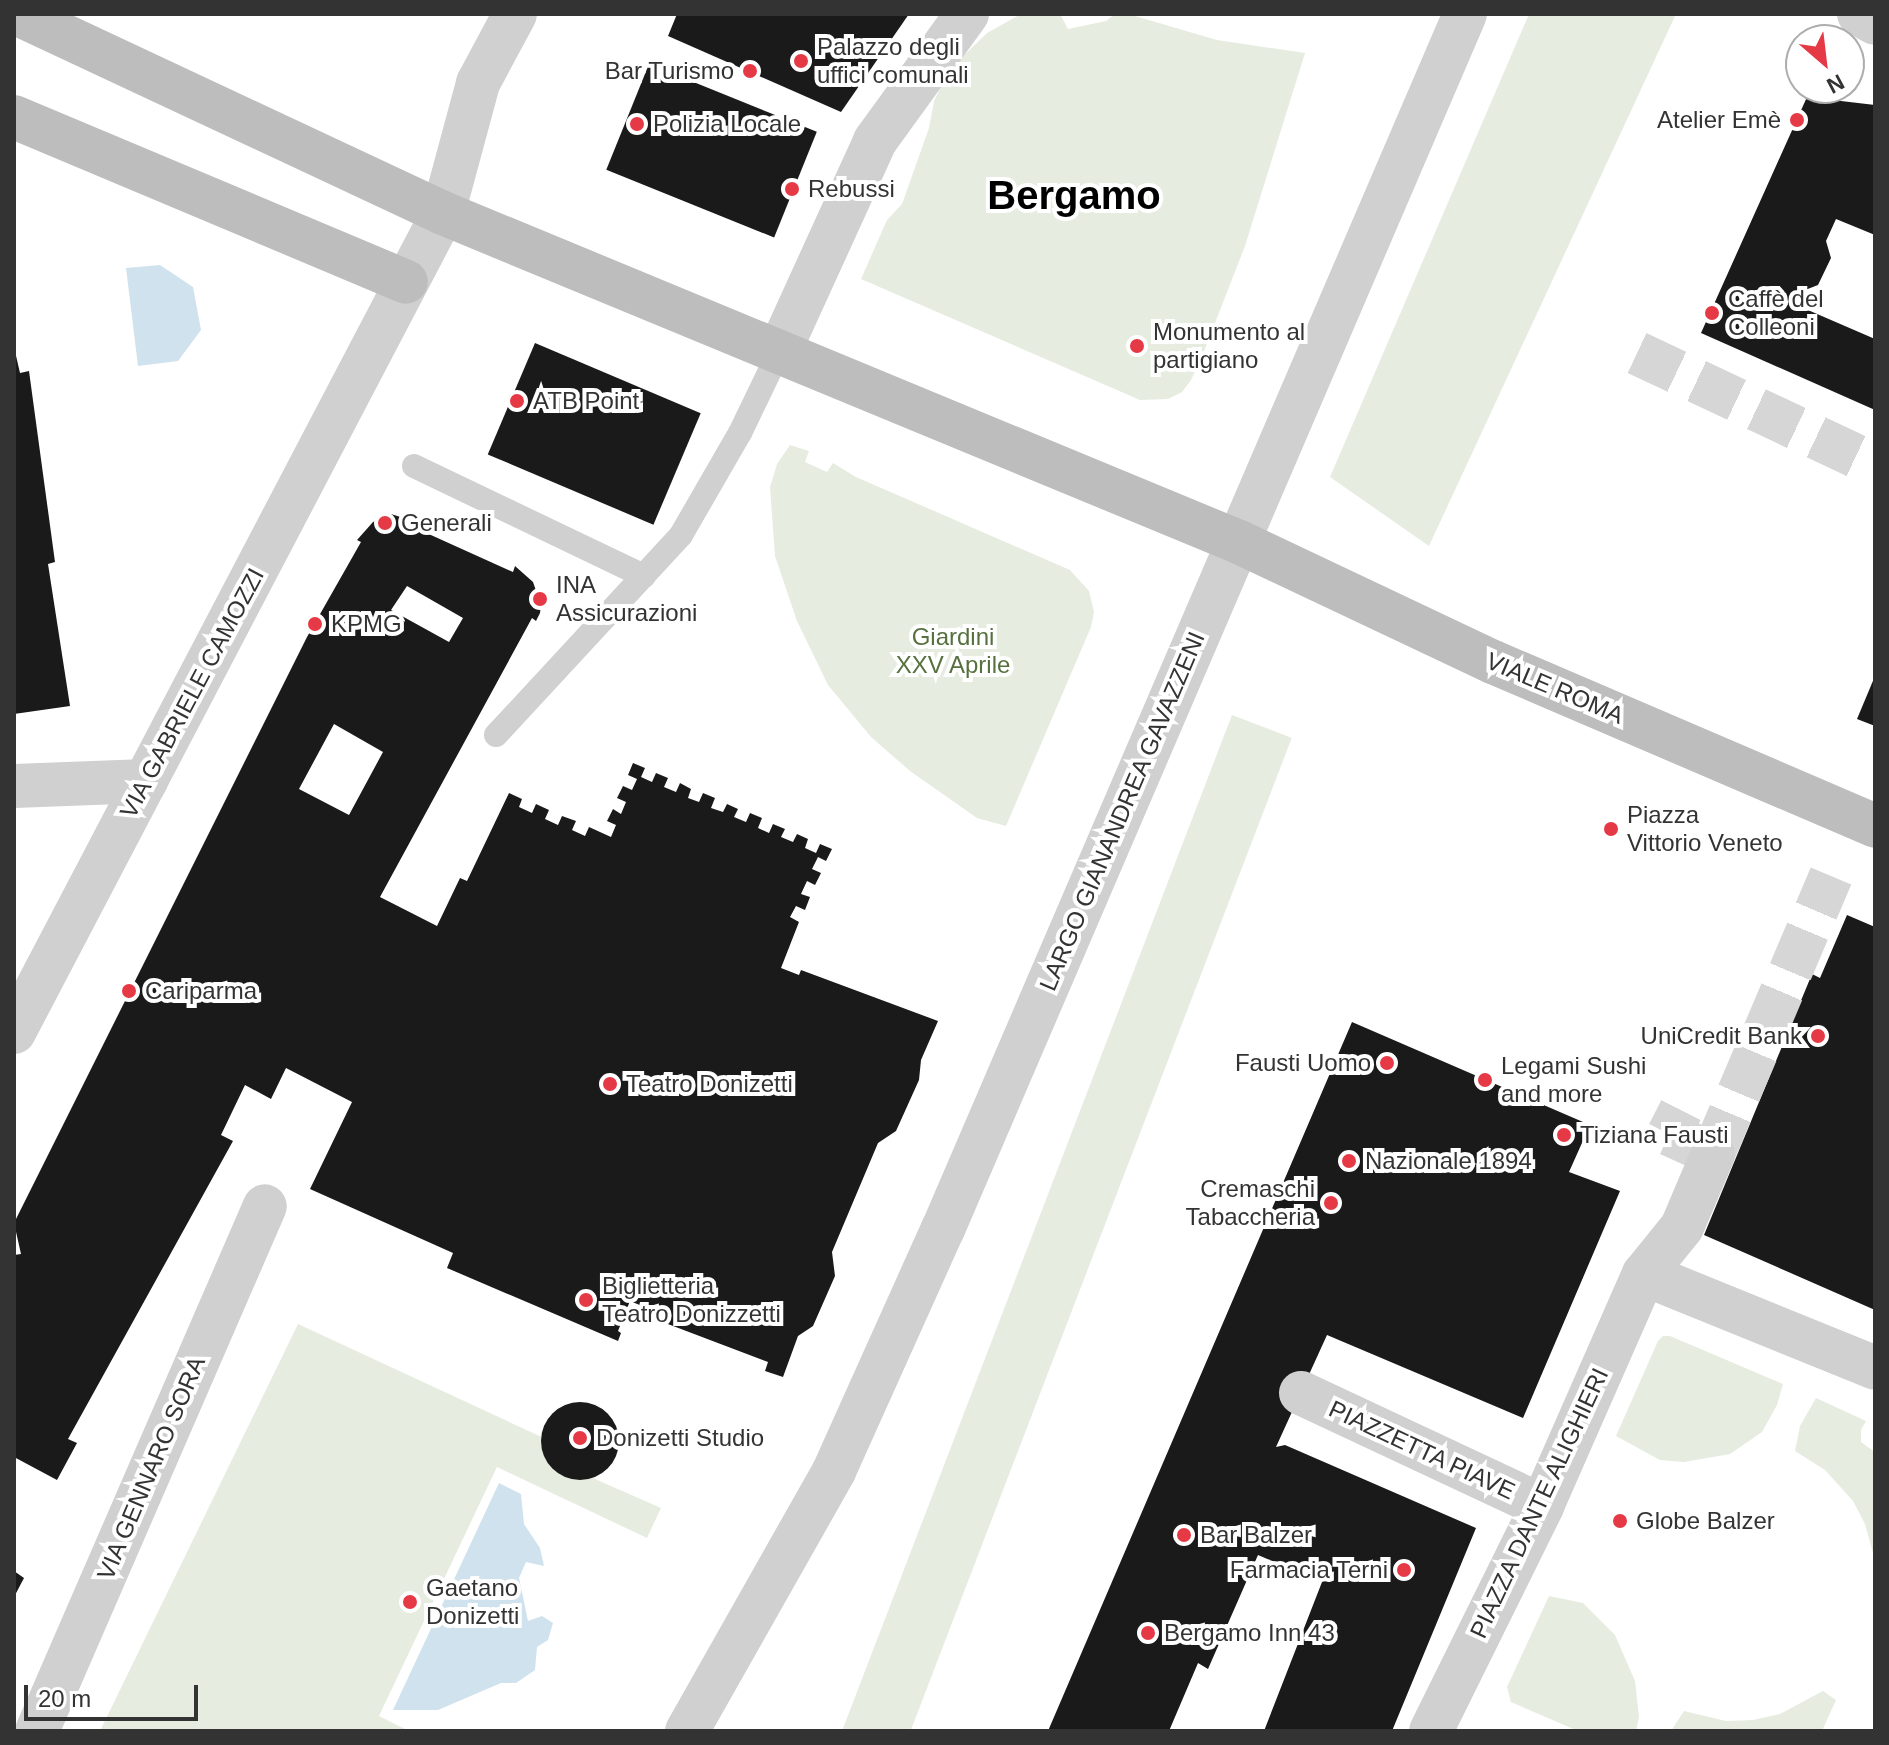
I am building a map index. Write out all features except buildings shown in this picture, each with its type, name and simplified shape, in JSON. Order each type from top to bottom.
[{"type":"street","points":[[18,14],[443,213],[1239,542]]},
{"type":"street","name":"VIA GABRIELE CAMOZZI","points":[[14,1032],[443,213],[478,83],[515,14]]},
{"type":"street","points":[[779,352],[875,141],[967,14]]},
{"type":"street","name":"LARGO GIANANDREA GAVAZZENI","points":[[687,1731],[834,1471],[949,1215],[1465,14]]},
{"type":"street","points":[[1859,14],[1875,23]]},
{"type":"street","points":[[14,117],[406,282]]},
{"type":"street","name":"VIALE ROMA","points":[[1239,542],[1493,662],[1875,826]]},
{"type":"street","points":[[14,786],[146,781]]},
{"type":"street","name":"PIAZZA DANTE ALIGHIERI","points":[[1431,1731],[1542,1506],[1644,1274],[1682,1227],[1713,1154]]},
{"type":"street","name":"VIA GENNARO SORA","points":[[37,1731],[265,1206]]},
{"type":"street","points":[[1644,1274],[1875,1368]]},
{"type":"street","name":"PIAZZETTA PIAVE","points":[[1301,1393],[1542,1506]]},
{"type":"lane","points":[[496,735],[681,535],[705,497],[779,352]]},
{"type":"lane","points":[[414,466],[644,576]]},
{"type":"green space","points":[[1021,14],[1060,14],[1068,29],[1106,21],[1115,14],[1128,14],[1217,40],[1305,53],[1245,246],[1201,359],[1182,392],[1168,399],[1140,400],[861,279],[887,220],[902,204],[929,128],[934,101],[950,69],[987,33]]},
{"type":"green space","points":[[1529,14],[1676,14],[1429,546],[1330,477]]},
{"type":"green space","name":"Giardini XXV Aprile","points":[[790,445],[809,451],[805,462],[827,472],[833,463],[856,477],[1070,570],[1089,591],[1094,612],[1091,627],[1006,826],[977,818],[910,771],[871,737],[828,685],[797,621],[775,556],[770,487],[777,464]]},
{"type":"green space","points":[[1232,715],[1292,738],[911,1731],[842,1731]]},
{"type":"green space","points":[[298,1324],[546,1439],[554,1461],[661,1508],[647,1538],[497,1467],[379,1716],[409,1731],[100,1731]]},
{"type":"green space","points":[[1663,1336],[1670,1336],[1783,1384],[1777,1405],[1762,1432],[1730,1454],[1684,1462],[1660,1460],[1616,1436]]},
{"type":"green space","points":[[1816,1398],[1866,1421],[1861,1430],[1861,1442],[1875,1452],[1875,1560],[1865,1524],[1853,1501],[1825,1470],[1795,1451],[1800,1426]]},
{"type":"green space","points":[[1549,1596],[1583,1603],[1615,1635],[1635,1681],[1639,1717],[1636,1731],[1578,1731],[1511,1702],[1507,1687]]},
{"type":"green space","points":[[1823,1691],[1836,1700],[1822,1731],[1671,1731],[1684,1711],[1726,1721],[1753,1720],[1780,1714]]},
{"type":"water","points":[[160,265],[193,287],[201,330],[178,361],[138,366],[126,268]]},
{"type":"water","points":[[499,1483],[521,1494],[524,1524],[540,1548],[544,1566],[526,1562],[519,1578],[528,1621],[542,1616],[553,1623],[548,1640],[537,1647],[535,1670],[516,1683],[501,1683],[438,1710],[393,1710]]},
{"type":"tunnel","points":[[1637,353],[1875,465]]},
{"type":"tunnel","points":[[1681,1110],[1669,1134],[1713,1154],[1831,876]]},
{"type":"place","name":"Palazzo degli uffici comunali","points":[[801,61]]},
{"type":"place","name":"Bar Turismo","points":[[750,71]]},
{"type":"place","name":"Atelier Emè","points":[[1797,120]]},
{"type":"place","name":"Polizia Locale","points":[[637,124]]},
{"type":"place","name":"Rebussi","points":[[792,189]]},
{"type":"place","name":"Caffè del Colleoni","points":[[1712,313]]},
{"type":"place","name":"Monumento al partigiano","points":[[1137,346]]},
{"type":"place","name":"ATB Point","points":[[517,401]]},
{"type":"place","name":"Generali","points":[[385,523]]},
{"type":"place","name":"INA Assicurazioni","points":[[540,599]]},
{"type":"place","name":"KPMG","points":[[315,624]]},
{"type":"place","name":"Piazza Vittorio Veneto","points":[[1611,829]]},
{"type":"place","name":"Cariparma","points":[[129,991]]},
{"type":"place","name":"UniCredit Bank","points":[[1818,1036]]},
{"type":"place","name":"Fausti Uomo","points":[[1387,1063]]},
{"type":"place","name":"Legami Sushi and more","points":[[1485,1080]]},
{"type":"place","name":"Teatro Donizetti","points":[[610,1084]]},
{"type":"place","name":"Tiziana Fausti","points":[[1564,1135]]},
{"type":"place","name":"Nazionale 1894","points":[[1349,1161]]},
{"type":"place","name":"Cremaschi Tabaccheria","points":[[1331,1203]]},
{"type":"place","name":"Biglietteria Teatro Donizzetti","points":[[586,1300]]},
{"type":"place","name":"Donizetti Studio","points":[[580,1438]]},
{"type":"place","name":"Globe Balzer","points":[[1620,1521]]},
{"type":"place","name":"Bar Balzer","points":[[1184,1535]]},
{"type":"place","name":"Farmacia Terni","points":[[1404,1570]]},
{"type":"place","name":"Gaetano Donizetti","points":[[410,1602]]},
{"type":"place","name":"Bergamo Inn 43","points":[[1148,1633]]},
{"type":"district","name":"Bergamo","points":[[1074,195]]}]
